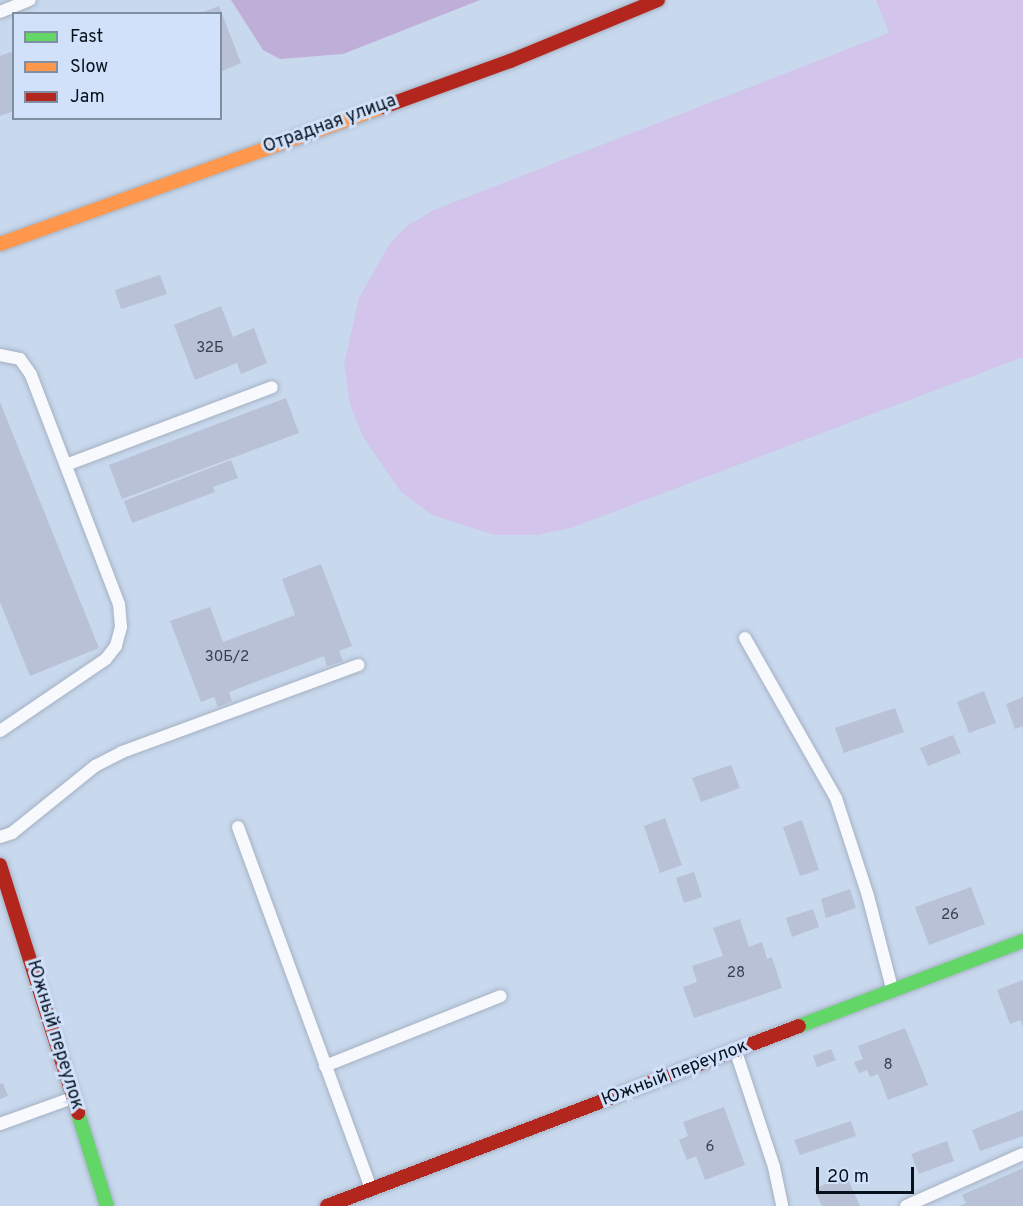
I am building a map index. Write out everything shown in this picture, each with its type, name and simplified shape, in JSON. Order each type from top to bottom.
[{"type":"street","name":"Отрадная улица","points":[[0,244],[510,60],[658,0]]},
{"type":"street","name":"Южный переулок","points":[[0,865],[106,1206]]},
{"type":"street","name":"Южный переулок","points":[[327,1206],[1023,941]]},
{"type":"lane","points":[[0,12],[30,0]]},
{"type":"lane","points":[[0,355],[20,359],[31,375],[119,604],[121,627],[116,646],[106,659],[0,731]]},
{"type":"lane","points":[[66,465],[272,387]]},
{"type":"lane","points":[[745,638],[836,798],[868,896],[892,990]]},
{"type":"lane","points":[[0,837],[12,833],[95,766],[122,752],[359,665]]},
{"type":"lane","points":[[238,826],[372,1190]]},
{"type":"lane","points":[[325,1066],[501,996]]},
{"type":"lane","points":[[736,1050],[774,1167],[782,1206]]},
{"type":"lane","points":[[0,1124],[73,1098]]},
{"type":"lane","points":[[906,1206],[1023,1154]]},
{"type":"shaded area","points":[[231,0],[480,0],[343,54],[280,59],[263,50]]},
{"type":"shaded area","points":[[876,0],[1023,0],[1023,357],[571,528],[537,535],[495,535],[432,515],[401,492],[363,437],[350,404],[344,365],[359,298],[390,243],[407,226],[434,210],[889,33]]},
{"type":"building","points":[[219,6],[221,12],[204,12]]},
{"type":"building","points":[[222,14],[241,63],[222,71]]},
{"type":"building","points":[[12,52],[12,112],[0,116],[0,56]]},
{"type":"building","points":[[160,275],[167,294],[121,309],[115,290]]},
{"type":"building","points":[[221,306],[233,337],[254,328],[267,363],[241,374],[237,363],[195,380],[174,325]]},
{"type":"building","points":[[286,398],[299,433],[122,499],[109,465]]},
{"type":"building","points":[[0,402],[99,648],[30,676],[0,602]]},
{"type":"building","points":[[231,460],[238,478],[213,487],[215,492],[132,523],[124,501]]},
{"type":"building","points":[[321,564],[352,646],[339,651],[343,661],[327,666],[324,656],[229,692],[232,701],[218,707],[214,697],[201,702],[170,621],[210,607],[223,642],[295,615],[282,579]]},
{"type":"building","points":[[984,691],[996,723],[969,733],[957,702]]},
{"type":"building","points":[[1023,697],[1023,726],[1015,729],[1006,704]]},
{"type":"building","points":[[895,708],[904,732],[844,753],[835,728]]},
{"type":"building","points":[[953,735],[961,753],[928,766],[920,748]]},
{"type":"building","points":[[731,765],[740,788],[701,802],[692,778]]},
{"type":"building","points":[[665,818],[682,865],[660,873],[644,826]]},
{"type":"building","points":[[802,820],[819,870],[800,876],[783,827]]},
{"type":"building","points":[[694,872],[702,897],[684,903],[676,878]]},
{"type":"building","points":[[971,887],[985,924],[929,945],[915,907]]},
{"type":"building","points":[[850,889],[856,908],[826,918],[821,899]]},
{"type":"building","points":[[813,909],[819,927],[792,937],[786,918]]},
{"type":"building","points":[[740,919],[749,947],[762,942],[767,959],[772,957],[782,988],[694,1018],[683,987],[697,982],[692,966],[723,956],[713,928]]},
{"type":"building","points":[[1023,980],[1023,1027],[1020,1020],[1010,1024],[997,990]]},
{"type":"building","points":[[905,1028],[928,1085],[888,1100],[878,1074],[870,1077],[867,1070],[859,1073],[854,1062],[863,1059],[858,1046]]},
{"type":"building","points":[[831,1049],[836,1060],[817,1067],[813,1056]]},
{"type":"building","points":[[3,1083],[8,1096],[0,1099],[0,1084]]},
{"type":"building","points":[[724,1107],[745,1165],[705,1180],[696,1156],[687,1160],[679,1140],[688,1136],[683,1122]]},
{"type":"building","points":[[1023,1110],[1023,1136],[980,1151],[972,1130]]},
{"type":"building","points":[[851,1121],[856,1136],[800,1155],[794,1140]]},
{"type":"building","points":[[947,1141],[954,1161],[919,1174],[911,1154]]},
{"type":"building","points":[[1023,1168],[1023,1206],[959,1206],[966,1203],[962,1195]]},
{"type":"building","points":[[846,1175],[860,1206],[822,1206],[814,1189]]},
{"type":"traffic: fast","points":[[799,1026],[1023,941]]},
{"type":"traffic: fast","points":[[78,1113],[107,1206]]},
{"type":"traffic: slow","points":[[0,244],[383,107]]},
{"type":"traffic: jam","points":[[383,107],[510,61],[658,0]]},
{"type":"traffic: jam","points":[[0,865],[78,1113]]},
{"type":"traffic: jam","points":[[327,1206],[799,1026]]}]
